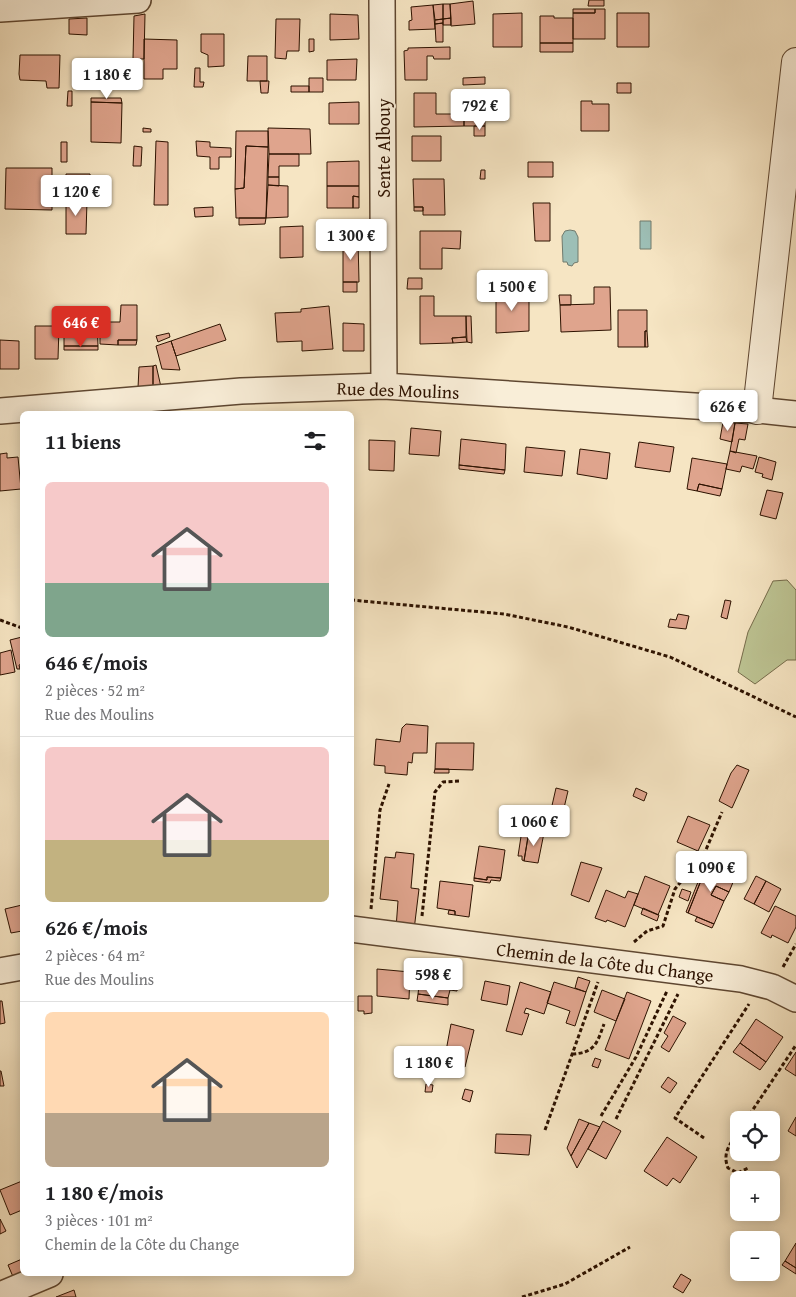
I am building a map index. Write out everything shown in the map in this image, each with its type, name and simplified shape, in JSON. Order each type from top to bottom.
[{"type":"street","points":[[0,10],[138,0]]},
{"type":"street","name":"Sente Albouy","points":[[382,0],[384,386]]},
{"type":"street","points":[[757,410],[796,62]]},
{"type":"street","name":"Rue des Moulins","points":[[0,411],[241,391],[384,386],[796,414]]},
{"type":"street","name":"Chemin de la Côte du Change","points":[[360,930],[741,979],[772,987],[796,999]]},
{"type":"street","points":[[0,971],[20,967]]},
{"type":"street","points":[[0,1295],[45,1276]]},
{"type":"path","points":[[354,600],[504,614],[568,627],[670,657],[796,717]]},
{"type":"path","points":[[0,620],[20,627]]},
{"type":"path","points":[[420,938],[435,792],[444,782],[460,781]]},
{"type":"path","points":[[360,930],[380,810],[389,784]]},
{"type":"path","points":[[545,1130],[572,1054],[613,963],[646,931],[663,926],[675,889],[705,852],[722,812]]},
{"type":"path","points":[[601,1116],[636,1057],[682,972]]},
{"type":"path","points":[[616,1119],[682,972]]},
{"type":"path","points":[[704,1138],[675,1118],[762,984]]},
{"type":"path","points":[[572,1054],[586,1053],[597,1044],[604,1024]]},
{"type":"path","points":[[752,1111],[796,1045]]},
{"type":"path","points":[[730,1144],[725,1159],[728,1168],[738,1173],[748,1168]]},
{"type":"path","points":[[522,1297],[565,1284],[630,1248]]},
{"type":"green space","points":[[787,580],[796,590],[796,660],[787,660],[755,684],[738,672],[748,632],[773,581]]},
{"type":"water","points":[[640,221],[651,221],[651,249],[640,249]]},
{"type":"water","points":[[565,231],[575,231],[578,237],[578,262],[572,266],[568,265],[567,262],[563,262],[562,236]]},
{"type":"building","points":[[589,0],[604,0],[604,6],[588,6]]},
{"type":"building","points":[[473,1],[475,24],[451,26],[450,4]]},
{"type":"building","points":[[443,4],[450,4],[451,18],[443,19]]},
{"type":"building","points":[[443,4],[443,19],[435,20],[433,5]]},
{"type":"building","points":[[433,5],[435,29],[409,30],[409,21],[412,20],[411,7]]},
{"type":"building","points":[[573,9],[595,9],[595,13],[573,13]]},
{"type":"building","points":[[595,9],[605,9],[605,39],[573,39],[573,13],[595,13]]},
{"type":"building","points":[[522,13],[522,47],[493,47],[493,14]]},
{"type":"building","points":[[617,13],[649,13],[649,47],[617,47]]},
{"type":"building","points":[[145,14],[144,59],[133,59],[134,16]]},
{"type":"building","points":[[330,14],[358,15],[359,39],[330,40]]},
{"type":"building","points":[[540,16],[573,18],[573,43],[540,43]]},
{"type":"building","points":[[87,18],[87,35],[69,34],[69,19]]},
{"type":"building","points":[[451,18],[451,25],[443,25],[443,19]]},
{"type":"building","points":[[276,19],[300,19],[299,51],[287,51],[286,59],[275,58]]},
{"type":"building","points":[[443,19],[443,23],[435,24],[435,20]]},
{"type":"building","points":[[443,23],[443,42],[436,42],[435,24]]},
{"type":"building","points":[[201,34],[224,34],[224,66],[208,67],[208,55],[201,52]]},
{"type":"building","points":[[144,39],[177,40],[177,69],[163,69],[163,79],[144,79]]},
{"type":"building","points":[[309,39],[314,39],[314,51],[309,52]]},
{"type":"building","points":[[540,43],[573,43],[573,52],[540,52]]},
{"type":"building","points":[[450,47],[450,59],[434,59],[433,56],[427,56],[427,80],[405,80],[404,51],[408,50],[408,48]]},
{"type":"building","points":[[20,55],[60,55],[59,88],[47,88],[46,81],[20,80]]},
{"type":"building","points":[[248,56],[267,56],[267,81],[247,81]]},
{"type":"building","points":[[357,59],[356,80],[327,80],[327,60]]},
{"type":"building","points":[[195,68],[200,68],[200,82],[204,82],[203,87],[194,87]]},
{"type":"building","points":[[485,77],[485,84],[463,85],[463,78]]},
{"type":"building","points":[[309,78],[323,78],[323,92],[309,92]]},
{"type":"building","points":[[260,81],[269,81],[268,93],[261,93]]},
{"type":"building","points":[[617,83],[631,83],[631,93],[617,93]]},
{"type":"building","points":[[291,86],[309,86],[309,92],[291,92]]},
{"type":"building","points":[[68,91],[72,91],[72,106],[67,106]]},
{"type":"building","points":[[414,93],[436,93],[436,114],[464,114],[464,126],[414,127]]},
{"type":"building","points":[[91,98],[121,98],[122,103],[91,102]]},
{"type":"building","points":[[581,101],[592,101],[592,104],[609,104],[609,131],[581,131]]},
{"type":"building","points":[[91,102],[122,103],[121,143],[91,142]]},
{"type":"building","points":[[359,102],[359,124],[329,124],[329,103]]},
{"type":"building","points":[[464,110],[485,110],[485,126],[464,126]]},
{"type":"building","points":[[474,126],[485,126],[485,136],[474,136]]},
{"type":"building","points":[[143,128],[151,129],[151,132],[143,132]]},
{"type":"building","points":[[268,128],[310,129],[311,154],[269,154]]},
{"type":"building","points":[[236,131],[268,131],[268,147],[246,146],[244,188],[235,189]]},
{"type":"building","points":[[412,136],[441,136],[441,161],[412,161]]},
{"type":"building","points":[[156,141],[168,142],[168,205],[154,205]]},
{"type":"building","points":[[196,141],[210,142],[210,147],[231,148],[231,157],[219,157],[219,169],[210,169],[210,157],[197,156]]},
{"type":"building","points":[[61,142],[67,142],[67,162],[61,162]]},
{"type":"building","points":[[134,146],[142,147],[141,166],[133,166]]},
{"type":"building","points":[[246,146],[268,147],[266,218],[236,218],[235,189],[244,188]]},
{"type":"building","points":[[269,154],[299,154],[299,166],[279,166],[279,177],[268,177]]},
{"type":"building","points":[[359,161],[359,186],[327,186],[327,162]]},
{"type":"building","points":[[528,162],[553,162],[553,177],[528,177]]},
{"type":"building","points":[[6,168],[52,168],[52,210],[5,209]]},
{"type":"building","points":[[481,170],[485,170],[485,179],[480,179]]},
{"type":"building","points":[[66,174],[90,174],[91,191],[66,191]]},
{"type":"building","points":[[268,177],[279,177],[279,186],[268,185]]},
{"type":"building","points":[[413,179],[444,179],[445,215],[423,215],[423,207],[414,207]]},
{"type":"building","points":[[268,185],[288,186],[288,217],[266,218]]},
{"type":"building","points":[[327,186],[359,186],[359,197],[353,196],[353,208],[327,208]]},
{"type":"building","points":[[353,196],[359,197],[359,208],[353,208]]},
{"type":"building","points":[[66,201],[87,201],[86,234],[66,234]]},
{"type":"building","points":[[533,203],[550,203],[550,241],[535,241]]},
{"type":"building","points":[[213,207],[213,216],[195,217],[194,208]]},
{"type":"building","points":[[414,207],[423,207],[423,211],[414,211]]},
{"type":"building","points":[[239,218],[266,218],[265,224],[239,225]]},
{"type":"building","points":[[303,226],[303,257],[280,258],[280,227]]},
{"type":"building","points":[[420,231],[461,231],[460,249],[442,248],[442,269],[420,269]]},
{"type":"building","points":[[343,239],[358,239],[359,282],[343,282]]},
{"type":"building","points":[[408,278],[422,278],[422,289],[407,289]]},
{"type":"building","points":[[343,282],[357,282],[357,292],[343,292]]},
{"type":"building","points":[[594,287],[610,287],[611,330],[561,332],[560,305],[594,304]]},
{"type":"building","points":[[496,291],[529,291],[529,331],[496,333]]},
{"type":"building","points":[[559,295],[571,295],[571,305],[560,305]]},
{"type":"building","points":[[420,296],[434,296],[434,316],[466,316],[466,337],[452,338],[453,343],[420,344]]},
{"type":"building","points":[[121,305],[137,305],[137,340],[118,340],[118,345],[100,344],[100,322],[120,322]]},
{"type":"building","points":[[329,306],[333,349],[302,351],[302,341],[277,342],[275,313],[301,312],[301,309]]},
{"type":"building","points":[[618,310],[647,310],[645,347],[618,347]]},
{"type":"building","points":[[466,316],[471,316],[472,343],[467,342]]},
{"type":"building","points":[[64,321],[97,321],[98,346],[64,346]]},
{"type":"building","points":[[343,323],[364,324],[364,351],[343,351]]},
{"type":"building","points":[[220,324],[226,340],[176,356],[171,341]]},
{"type":"building","points":[[35,326],[59,326],[58,359],[35,359]]},
{"type":"building","points":[[645,331],[647,331],[648,347],[645,347]]},
{"type":"building","points":[[169,333],[170,337],[158,342],[156,336]]},
{"type":"building","points":[[466,337],[467,342],[453,343],[452,338]]},
{"type":"building","points":[[0,340],[19,341],[19,369],[0,369]]},
{"type":"building","points":[[118,340],[137,340],[136,345],[118,345]]},
{"type":"building","points":[[171,341],[180,370],[162,369],[156,346]]},
{"type":"building","points":[[64,346],[98,346],[98,350],[64,350]]},
{"type":"building","points":[[156,365],[161,387],[153,387],[153,366]]},
{"type":"building","points":[[153,366],[153,387],[138,388],[139,367]]},
{"type":"building","points":[[723,422],[735,423],[732,442],[720,439]]},
{"type":"building","points":[[735,423],[748,424],[745,440],[739,439],[736,453],[730,451]]},
{"type":"building","points":[[411,428],[441,431],[439,456],[409,454]]},
{"type":"building","points":[[461,439],[506,444],[505,470],[459,465]]},
{"type":"building","points":[[369,440],[395,441],[394,471],[369,470]]},
{"type":"building","points":[[639,442],[674,447],[670,472],[635,467]]},
{"type":"building","points":[[526,447],[565,451],[562,476],[524,472]]},
{"type":"building","points":[[580,449],[610,453],[607,479],[577,474]]},
{"type":"building","points":[[730,451],[757,456],[753,469],[742,466],[740,472],[726,469]]},
{"type":"building","points":[[7,453],[7,458],[18,457],[20,489],[0,491],[0,454]]},
{"type":"building","points":[[759,457],[776,462],[772,480],[762,477],[763,474],[755,472]]},
{"type":"building","points":[[692,458],[727,464],[722,489],[699,484],[697,491],[687,489]]},
{"type":"building","points":[[459,465],[505,470],[504,474],[459,469]]},
{"type":"building","points":[[699,484],[722,489],[720,496],[697,491]]},
{"type":"building","points":[[767,490],[783,493],[776,519],[760,515]]},
{"type":"building","points":[[725,600],[731,601],[727,619],[721,617]]},
{"type":"building","points":[[678,614],[689,616],[686,629],[668,627],[670,619],[676,620]]},
{"type":"building","points":[[20,638],[20,669],[17,669],[10,640]]},
{"type":"building","points":[[11,650],[15,672],[0,675],[0,653]]},
{"type":"building","points":[[406,724],[428,726],[427,753],[413,753],[412,763],[408,762],[407,775],[385,773],[385,766],[374,765],[376,739],[400,742],[402,728]]},
{"type":"building","points":[[436,743],[474,743],[473,770],[435,769]]},
{"type":"building","points":[[737,765],[749,770],[732,808],[719,801],[731,773]]},
{"type":"building","points":[[435,769],[449,769],[449,773],[434,773]]},
{"type":"building","points":[[556,788],[568,791],[560,825],[548,823]]},
{"type":"building","points":[[636,788],[647,793],[644,801],[633,796]]},
{"type":"building","points":[[688,816],[710,825],[698,851],[677,842]]},
{"type":"building","points":[[522,830],[529,831],[524,861],[522,856],[518,856]]},
{"type":"building","points":[[529,831],[544,833],[538,863],[524,861]]},
{"type":"building","points":[[479,846],[505,850],[501,878],[487,877],[487,880],[474,878]]},
{"type":"building","points":[[396,852],[414,854],[411,888],[419,889],[414,930],[396,928],[398,901],[380,899],[385,857],[395,858]]},
{"type":"building","points":[[581,862],[602,868],[589,902],[571,895]]},
{"type":"building","points":[[706,862],[708,863],[688,913],[686,912]]},
{"type":"building","points":[[708,863],[736,875],[729,892],[716,886],[711,895],[724,901],[714,924],[688,913]]},
{"type":"building","points":[[645,876],[670,886],[658,915],[634,905]]},
{"type":"building","points":[[756,876],[766,881],[754,904],[744,899]]},
{"type":"building","points":[[487,877],[501,878],[500,881],[491,880],[490,883],[474,881],[474,878],[487,880]]},
{"type":"building","points":[[440,881],[473,885],[469,917],[455,915],[455,911],[437,908]]},
{"type":"building","points":[[766,881],[781,889],[769,912],[754,904]]},
{"type":"building","points":[[716,886],[729,892],[724,901],[711,895]]},
{"type":"building","points":[[682,889],[691,892],[688,901],[679,897]]},
{"type":"building","points":[[606,890],[625,898],[628,891],[638,894],[625,927],[607,920],[606,922],[595,918]]},
{"type":"building","points":[[20,905],[20,931],[11,933],[5,909]]},
{"type":"building","points":[[775,906],[796,916],[796,927],[788,943],[772,935],[771,938],[761,933]]},
{"type":"building","points":[[643,908],[659,915],[657,921],[641,914]]},
{"type":"building","points":[[449,910],[455,911],[455,915],[448,914]]},
{"type":"building","points":[[697,917],[714,924],[712,928],[695,921]]},
{"type":"building","points":[[422,963],[443,965],[443,969],[459,970],[457,991],[450,990],[448,998],[418,994]]},
{"type":"building","points":[[377,969],[410,972],[409,999],[377,996]]},
{"type":"building","points":[[578,977],[590,981],[586,992],[575,988]]},
{"type":"building","points":[[485,981],[510,986],[507,1005],[481,1000]]},
{"type":"building","points":[[520,982],[551,992],[544,1014],[526,1008],[524,1013],[529,1014],[522,1035],[506,1031]]},
{"type":"building","points":[[554,982],[586,992],[575,1026],[566,1023],[570,1011],[547,1003]]},
{"type":"building","points":[[602,990],[625,999],[616,1021],[594,1012]]},
{"type":"building","points":[[627,992],[651,1001],[629,1059],[605,1050]]},
{"type":"building","points":[[418,994],[448,998],[448,1005],[417,1001]]},
{"type":"building","points":[[358,996],[372,996],[372,1013],[364,1014],[364,1011],[358,1011]]},
{"type":"building","points":[[0,1001],[2,1001],[5,1023],[0,1024]]},
{"type":"building","points":[[673,1016],[686,1023],[669,1052],[661,1047],[668,1036],[664,1033]]},
{"type":"building","points":[[756,1019],[783,1037],[766,1062],[740,1043]]},
{"type":"building","points":[[451,1024],[474,1030],[465,1067],[460,1065],[462,1055],[446,1051]]},
{"type":"building","points":[[740,1043],[766,1062],[760,1070],[733,1052]]},
{"type":"building","points":[[796,1052],[796,1076],[785,1069]]},
{"type":"building","points":[[595,1058],[601,1060],[598,1068],[592,1066]]},
{"type":"building","points":[[1,1071],[4,1086],[0,1086]]},
{"type":"building","points":[[668,1077],[677,1083],[670,1093],[661,1087]]},
{"type":"building","points":[[426,1084],[433,1085],[432,1092],[425,1092]]},
{"type":"building","points":[[465,1089],[473,1091],[470,1102],[462,1099]]},
{"type":"building","points":[[796,1117],[796,1136],[788,1131]]},
{"type":"building","points":[[579,1119],[589,1123],[571,1156],[567,1148]]},
{"type":"building","points":[[603,1121],[621,1131],[606,1159],[588,1149]]},
{"type":"building","points":[[589,1123],[600,1127],[577,1168],[571,1156]]},
{"type":"building","points":[[496,1134],[531,1135],[529,1155],[495,1153]]},
{"type":"building","points":[[667,1137],[697,1157],[680,1183],[673,1178],[667,1186],[644,1171]]},
{"type":"building","points":[[20,1182],[20,1211],[10,1215],[0,1190]]},
{"type":"building","points":[[0,1219],[6,1231],[0,1234]]},
{"type":"building","points":[[796,1243],[796,1268],[785,1261]]},
{"type":"building","points":[[20,1260],[20,1275],[14,1279],[8,1265]]},
{"type":"building","points":[[785,1261],[796,1268],[796,1274],[782,1265]]},
{"type":"building","points":[[681,1274],[691,1280],[683,1293],[673,1287]]},
{"type":"building","points":[[74,1290],[76,1297],[56,1297]]}]
